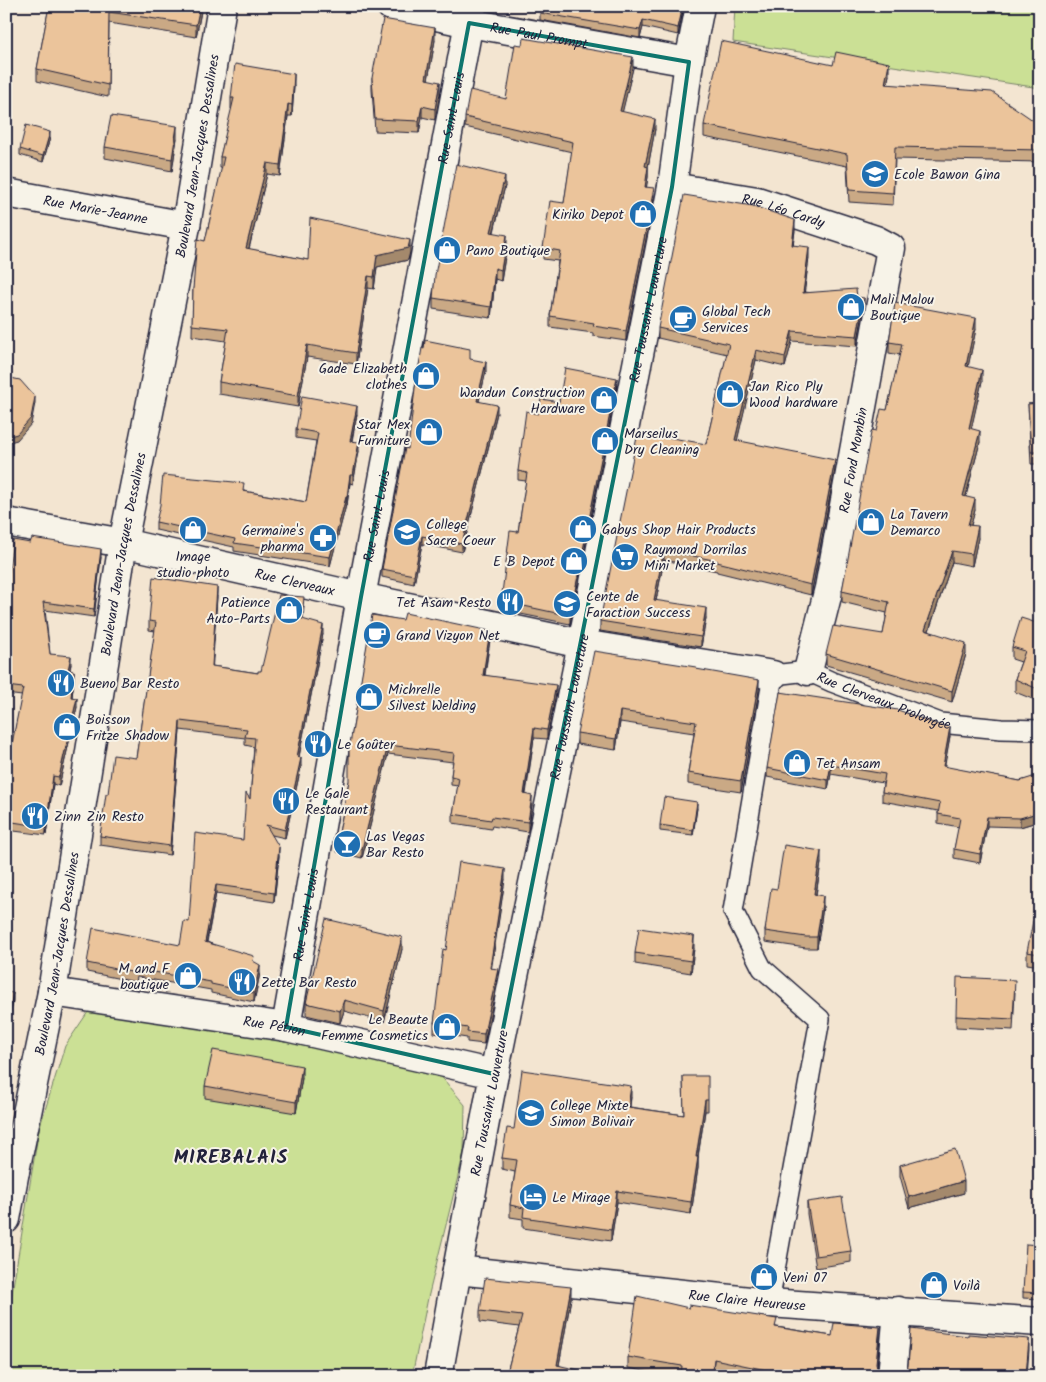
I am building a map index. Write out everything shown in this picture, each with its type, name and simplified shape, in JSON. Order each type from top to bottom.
[{"type":"street","name":"Boulevard Jean-Jacques Dessalines","points":[[6,1219],[11,1170],[52,992],[123,543],[186,226],[222,6]]},
{"type":"street","name":"Rue Paul Prompt","points":[[391,6],[470,15],[689,62]]},
{"type":"street","name":"Rue Toussaint Louverture","points":[[438,1376],[494,1074],[582,644],[672,187],[689,62],[700,6]]},
{"type":"street","name":"Rue Saint-Louis","points":[[286,1027],[361,597],[470,15]]},
{"type":"street","name":"Rue Léo Cardy","points":[[672,187],[757,201],[876,240],[891,248]]},
{"type":"street","name":"Rue Marie-Jeanne","points":[[6,193],[186,226]]},
{"type":"street","name":"Rue Fond Mombin","points":[[808,670],[829,588],[891,248]]},
{"type":"street","name":"Rue Clerveaux","points":[[6,522],[123,543],[361,597],[582,644]]},
{"type":"street","name":"Rue Clerveaux Prolongée","points":[[582,644],[773,675]]},
{"type":"street","name":"Rue Pétion","points":[[52,992],[286,1027],[494,1074]]},
{"type":"street","name":"Rue Claire Heureuse","points":[[457,1270],[769,1303],[1040,1322]]},
{"type":"street","points":[[892,1376],[898,1312]]},
{"type":"lane","name":"Rue Clerveaux Prolongée","points":[[773,675],[808,670],[832,682],[940,723],[1001,729],[1040,730]]},
{"type":"lane","points":[[769,1303],[820,1019],[762,968],[733,911],[773,675]]},
{"type":"highlighted area","points":[[469,23],[689,62],[672,187],[494,1074],[286,1027],[361,597]]},
{"type":"green space","points":[[735,6],[1040,6],[1040,88],[733,42]]},
{"type":"green space","points":[[90,1009],[367,1054],[435,1069],[465,1105],[464,1152],[428,1298],[412,1376],[6,1376],[6,1329],[39,1129],[65,1046]]},
{"type":"building","points":[[49,6],[200,6],[196,25],[109,12],[108,85],[37,69]]},
{"type":"building","points":[[542,6],[683,6],[678,28],[643,20],[640,30],[540,13]]},
{"type":"building","points":[[383,19],[435,28],[426,79],[440,82],[435,109],[422,106],[419,121],[375,119],[372,78]]},
{"type":"building","points":[[523,38],[633,57],[620,111],[655,119],[645,166],[648,167],[645,187],[654,188],[626,331],[593,326],[594,323],[550,316],[560,251],[543,248],[550,201],[564,203],[573,142],[465,117],[470,90],[506,99],[515,44],[522,45]]},
{"type":"building","points":[[721,41],[833,65],[836,52],[889,63],[885,84],[992,92],[1040,125],[1040,150],[895,147],[893,193],[849,190],[847,154],[704,125]]},
{"type":"building","points":[[235,64],[294,74],[292,105],[288,104],[280,165],[267,163],[246,248],[308,260],[310,218],[410,240],[408,248],[377,255],[374,277],[368,276],[356,353],[307,345],[298,396],[219,382],[228,329],[192,325],[197,239],[205,241],[224,157],[220,157],[234,98],[231,98]]},
{"type":"building","points":[[111,116],[177,126],[172,159],[105,147]]},
{"type":"building","points":[[26,125],[50,132],[43,156],[20,149]]},
{"type":"building","points":[[456,164],[505,176],[491,232],[507,235],[501,270],[495,268],[491,307],[433,298],[435,275]]},
{"type":"building","points":[[684,195],[753,206],[795,220],[792,245],[809,247],[803,293],[856,289],[857,297],[864,298],[857,336],[792,331],[785,357],[756,350],[735,440],[835,460],[811,585],[718,561],[664,550],[654,600],[706,608],[701,637],[600,621],[638,432],[706,444],[729,344],[658,328]]},
{"type":"building","points":[[895,303],[976,318],[966,366],[982,370],[969,428],[980,431],[963,496],[975,499],[968,525],[978,526],[972,554],[952,551],[925,630],[966,643],[952,691],[826,654],[833,626],[883,634],[889,602],[842,591],[871,433],[872,430],[876,431],[881,409],[887,410],[902,344],[889,342]]},
{"type":"building","points":[[425,340],[470,349],[470,359],[486,362],[477,401],[497,405],[462,544],[422,536],[414,575],[382,569],[405,448],[408,449],[415,388]]},
{"type":"building","points":[[565,368],[617,378],[570,616],[501,601],[510,531],[518,532],[527,473],[518,471],[526,411],[538,414],[541,399],[559,402]]},
{"type":"building","points":[[6,377],[20,380],[35,397],[31,418],[17,434],[6,437]]},
{"type":"building","points":[[302,396],[357,406],[350,441],[359,442],[353,475],[350,475],[347,497],[330,557],[234,543],[235,539],[156,522],[163,475],[244,483],[243,491],[306,502],[318,433],[296,429]]},
{"type":"building","points":[[1040,403],[1040,452],[1031,452],[1028,404]]},
{"type":"building","points":[[32,538],[101,549],[94,609],[43,602],[50,654],[71,656],[68,670],[74,671],[71,697],[77,698],[59,777],[53,776],[46,827],[6,821],[6,774],[23,688],[6,686],[6,592],[13,540],[30,543]]},
{"type":"building","points":[[153,577],[217,587],[212,666],[258,673],[258,671],[261,671],[279,595],[304,597],[302,619],[323,625],[297,757],[301,758],[285,830],[266,825],[279,847],[274,893],[216,885],[205,942],[254,956],[253,961],[260,965],[254,993],[211,984],[211,982],[137,969],[136,973],[87,963],[93,928],[180,945],[184,921],[189,922],[195,833],[243,840],[246,793],[250,799],[255,738],[245,737],[247,729],[180,721],[170,846],[100,836],[113,755],[136,758],[156,622],[149,621]]},
{"type":"building","points":[[405,613],[490,631],[483,675],[556,685],[547,730],[534,728],[524,794],[532,796],[528,822],[492,817],[491,820],[453,814],[459,778],[451,776],[454,753],[388,745],[362,849],[337,843],[349,781],[349,750],[357,704],[360,704],[360,685],[372,615],[403,620]]},
{"type":"building","points":[[1021,618],[1040,624],[1040,690],[1015,679],[1025,651],[1012,647]]},
{"type":"building","points":[[594,651],[696,667],[696,669],[759,680],[741,781],[688,773],[696,722],[620,711],[616,739],[577,733]]},
{"type":"building","points":[[780,692],[898,710],[950,727],[943,766],[1020,781],[1039,775],[1040,812],[1020,818],[987,817],[980,854],[954,849],[960,818],[938,814],[940,803],[882,792],[885,774],[831,765],[828,780],[767,768]]},
{"type":"building","points":[[664,797],[697,802],[693,830],[660,825]]},
{"type":"building","points":[[784,845],[821,851],[814,894],[823,896],[817,937],[765,931],[771,888],[777,889]]},
{"type":"building","points":[[459,862],[505,869],[490,968],[498,969],[484,1034],[467,1032],[468,1028],[434,1023],[443,949],[446,950]]},
{"type":"building","points":[[326,919],[402,937],[384,1011],[344,1000],[340,1011],[306,1003]]},
{"type":"building","points":[[1033,921],[1040,922],[1040,954],[1027,952]]},
{"type":"building","points":[[639,928],[694,936],[691,961],[635,953]]},
{"type":"building","points":[[957,977],[1015,980],[1013,1019],[956,1016]]},
{"type":"building","points":[[6,992],[13,993],[6,1029]]},
{"type":"building","points":[[213,1050],[302,1066],[296,1102],[205,1086]]},
{"type":"building","points":[[522,1070],[631,1086],[628,1107],[684,1115],[683,1076],[708,1076],[708,1100],[705,1100],[691,1202],[617,1191],[611,1230],[523,1217],[524,1208],[510,1205],[517,1160],[502,1158],[507,1128],[514,1129]]},
{"type":"building","points":[[955,1149],[964,1181],[909,1197],[900,1165]]},
{"type":"building","points":[[842,1197],[851,1251],[816,1256],[807,1202]]},
{"type":"building","points":[[1026,1244],[1040,1245],[1040,1293],[1023,1292]]},
{"type":"building","points":[[485,1278],[571,1287],[557,1365],[579,1370],[578,1376],[506,1376],[522,1316],[480,1311]]},
{"type":"building","points":[[637,1296],[689,1308],[689,1305],[777,1319],[775,1327],[832,1336],[834,1323],[880,1327],[876,1363],[881,1376],[795,1376],[714,1359],[712,1376],[681,1376],[682,1366],[628,1357]]},
{"type":"building","points":[[911,1329],[968,1336],[968,1334],[1029,1339],[1026,1376],[902,1376],[908,1366]]},
{"type":"place","name":"Ecole Bawon Gina","points":[[875,174]]},
{"type":"place","name":"Kiriko Depot","points":[[643,214]]},
{"type":"place","name":"Pano Boutique","points":[[447,250]]},
{"type":"place","name":"Mali Malou Boutique","points":[[851,307]]},
{"type":"place","name":"Global Tech Services","points":[[683,319]]},
{"type":"place","name":"Gade Elizabeth clothes","points":[[426,376]]},
{"type":"place","name":"Jan Rico Ply Wood hardware","points":[[730,394]]},
{"type":"place","name":"Wandun Construction Hardware","points":[[604,400]]},
{"type":"place","name":"Star Mex Furniture","points":[[429,432]]},
{"type":"place","name":"Marseilus Dry Cleaning","points":[[605,441]]},
{"type":"place","name":"La Tavern Demarco","points":[[871,522]]},
{"type":"place","name":"Gabys Shop Hair Products","points":[[583,529]]},
{"type":"place","name":"Image studio photo","points":[[193,530]]},
{"type":"place","name":"College Sacre Coeur","points":[[407,532]]},
{"type":"place","name":"Germaine's pharma","points":[[323,538]]},
{"type":"place","name":"Raymond Dorrilas Mini Market","points":[[625,557]]},
{"type":"place","name":"E B Depot","points":[[574,561]]},
{"type":"place","name":"Tet Asam Resto","points":[[510,602]]},
{"type":"place","name":"Cente de Faraction Success","points":[[567,604]]},
{"type":"place","name":"Patience Auto-Parts","points":[[289,610]]},
{"type":"place","name":"Grand Vizyon Net","points":[[377,635]]},
{"type":"place","name":"Bueno Bar Resto","points":[[61,683]]},
{"type":"place","name":"Michrelle Silvest Welding","points":[[369,697]]},
{"type":"place","name":"Boisson Fritze Shadow","points":[[67,727]]},
{"type":"place","name":"Le Goûter","points":[[318,744]]},
{"type":"place","name":"Tet Ansam","points":[[797,763]]},
{"type":"place","name":"Le Gale Restaurant","points":[[286,801]]},
{"type":"place","name":"Zinn Zin Resto","points":[[35,816]]},
{"type":"place","name":"Las Vegas Bar Resto","points":[[347,844]]},
{"type":"place","name":"M and F boutique","points":[[188,976]]},
{"type":"place","name":"Zette Bar Resto","points":[[242,982]]},
{"type":"place","name":"Le Beaute Femme Cosmetics","points":[[447,1027]]},
{"type":"place","name":"College Mixte Simon Bolivair","points":[[531,1113]]},
{"type":"place","name":"Le Mirage","points":[[533,1197]]},
{"type":"place","name":"Veni 07","points":[[764,1277]]},
{"type":"place","name":"Voilà","points":[[934,1285]]},
{"type":"district","name":"MIREBALAIS","points":[[231,1156]]}]
